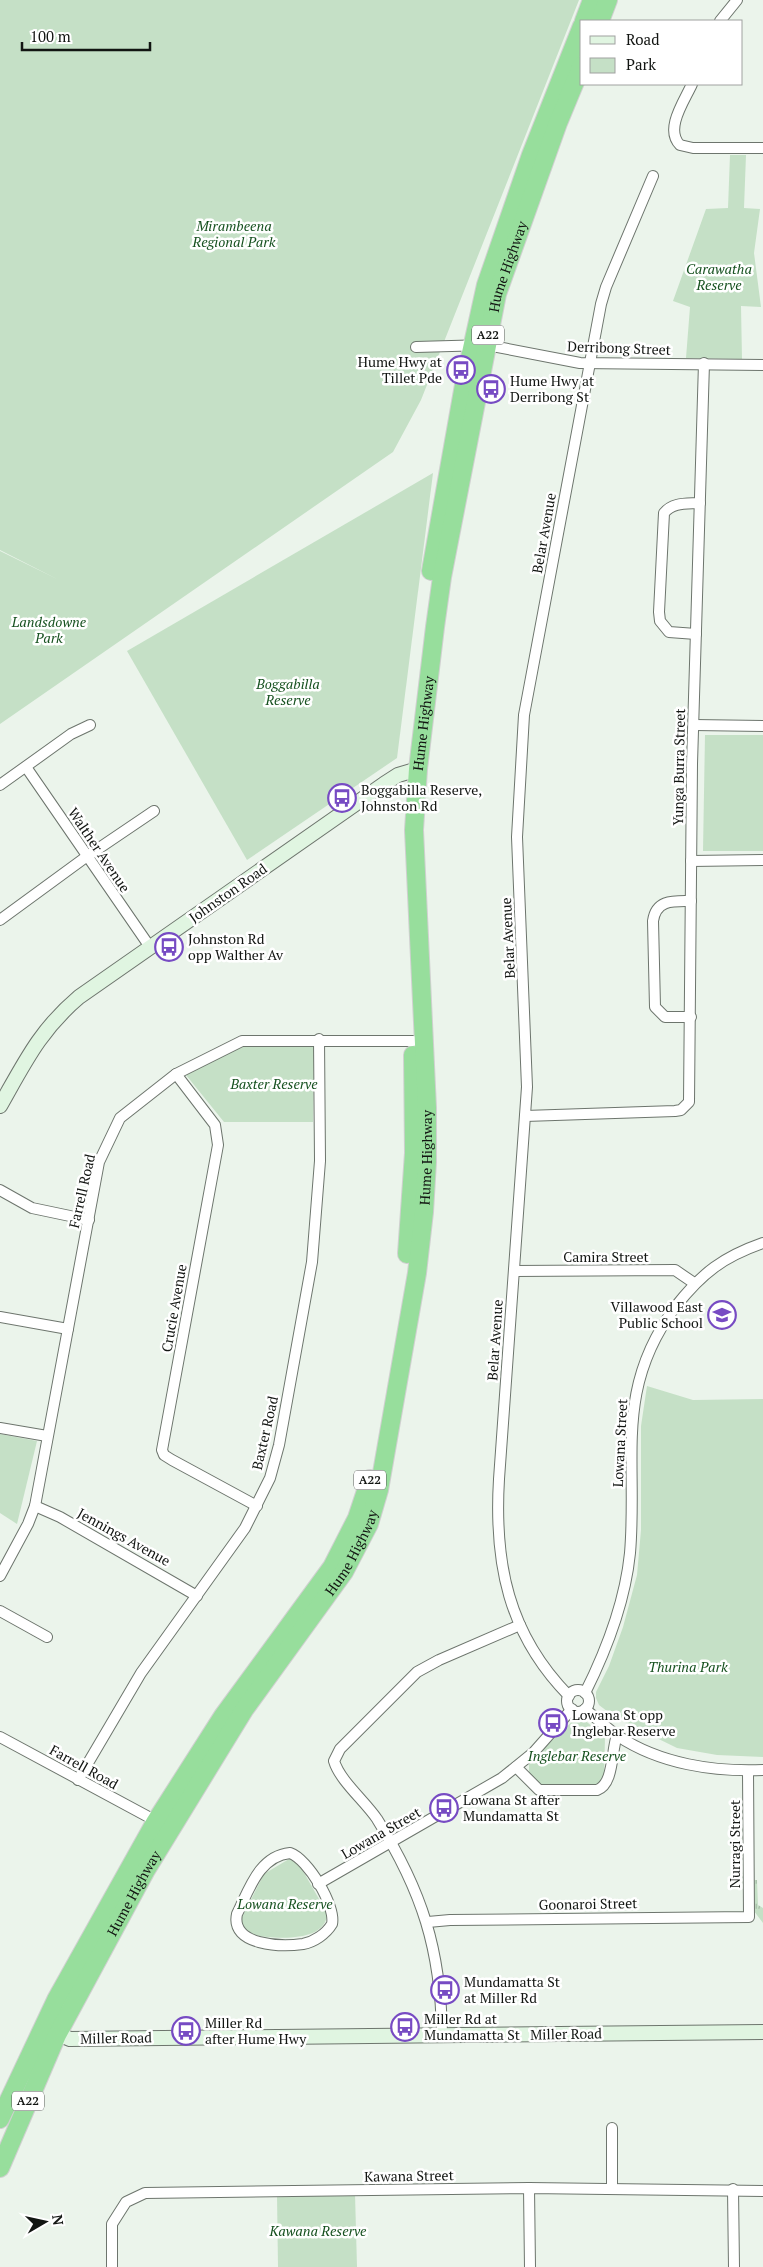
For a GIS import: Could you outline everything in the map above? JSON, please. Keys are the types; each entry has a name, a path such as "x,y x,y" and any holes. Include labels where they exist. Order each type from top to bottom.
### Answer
{"highway":[{"path":"584,20 592,0"},
{"path":"600,20 608,0"},
{"name":"Hume Highway","path":"0,2168 49,2031 156,1821 223,1716 332,1567 350,1533 368,1486 386,1398 407,1258 414,1154 413,1041 403,843 412,771 480,345 486,285 509,216 580,31"},
{"name":"Hume Highway","path":"480,345 558,123 580,70"},
{"name":"Hume Highway","path":"0,2119 49,2031 244,1710 332,1590 356,1552 369,1524 379,1490 417,1273 427,1162 424,1039 412,771"}],"main road":[{"name":"Johnston Road","path":"0,1106 35,1044 58,1015 79,997 384,784 412,771"},
{"name":"Miller Road","path":"49,2031 70,2039 763,2032"}],"street":[{"path":"721,20 737,0"},
{"path":"692,85 675,123 676,141 686,148 763,148"},
{"name":"Belar Avenue","path":"569,1696 539,1661 520,1625 505,1581 497,1534 499,1478 528,1063 517,837 524,715 590,363 606,286 653,176"},
{"name":"Derribong Street","path":"416,347 480,345 590,363 763,365"},
{"name":"Yunga Burra Street","path":"525,1116 681,1110 689,1102 691,861 704,364"},
{"path":"696,634 669,632 660,621 659,612 664,514 676,504 700,503"},
{"path":"0,785 71,734 90,724"},
{"path":"694,725 763,726"},
{"name":"Walther Avenue","path":"26,767 150,948"},
{"path":"0,920 86,857 154,811"},
{"path":"691,861 763,860"},
{"path":"691,901 668,901 659,906 654,915 653,930 655,1007 665,1017 691,1017"},
{"name":"Baxter Road","path":"78,1780 141,1673 233,1547 257,1506 270,1478 279,1445 312,1262 320,1161 319,1040"},
{"name":"Farrell Road","path":"0,1576 28,1524 35,1506 99,1162 120,1118 176,1074 242,1041 413,1041"},
{"name":"Crucie Avenue","path":"176,1074 216,1126 218,1144 162,1450 164,1455 172,1460 257,1506"},
{"path":"0,1190 32,1208 89,1220"},
{"name":"Lowana Street","path":"584,1693 613,1631 626,1579 631,1529 632,1417 639,1379 653,1342 694,1283 715,1266 763,1243"},
{"name":"Camira Street","path":"514,1271 675,1270 694,1283"},
{"path":"0,1317 68,1329"},
{"path":"0,1428 47,1436"},
{"name":"Jennings Avenue","path":"35,1506 60,1517 197,1596"},
{"path":"0,1611 48,1637"},
{"path":"442,2035 439,1984 428,1922 408,1874 376,1818 336,1768 334,1761 336,1754 405,1682 417,1672 447,1656 520,1625"},
{"path":"577,1691 584,1693 589,1700 585,1709 578,1712 572,1710 568,1704 569,1696 577,1691"},
{"path":"585,1709 617,1735 640,1747 682,1762 712,1769 763,1770"},
{"name":"Lowana Street","path":"318,1884 391,1844 485,1788 516,1767 572,1710"},
{"path":"516,1767 540,1790 597,1790 602,1788 608,1780 617,1735"},
{"name":"Farrell Road","path":"0,1736 156,1821"},
{"name":"Nurragi Street","path":"748,1771 749,1917"},
{"path":"285,1854 297,1855 318,1884 333,1914 332,1924 324,1934 303,1944 264,1943 247,1939 237,1930 236,1914 258,1872 268,1862 285,1854"},
{"name":"Goonaroi Street","path":"428,1922 450,1920 749,1917"},
{"path":"612,2128 612,2189"},
{"path":"529,2188 530,2267"},
{"name":"Kawana Street","path":"112,2267 112,2224 126,2202 145,2193 529,2188 733,2189 763,2191"},
{"path":"733,2189 734,2267"}],"green space":[{"name":"Mirambeena Regional Park","path":"0,0 579,0 421,400 393,452 0,724 0,551 57,579 0,550"},
{"name":"Carawatha Reserve","path":"730,155 746,155 744,208 760,209 754,253 761,307 741,306 742,359 686,358 690,307 673,301 706,209 728,208"},
{"name":"Boggabilla Reserve","path":"433,473 397,758 247,860 127,651"},
{"path":"705,735 763,735 763,851 703,851"},
{"name":"Baxter Reserve","path":"314,1044 313,1122 224,1122 186,1075 232,1051 248,1045"},
{"name":"Thurina Park","path":"647,1386 693,1400 763,1399 763,1757 717,1755 677,1748 616,1718 599,1705 596,1698 596,1692 609,1666 623,1627 637,1575 641,1530 641,1426"},
{"path":"0,1434 37,1441 17,1524 0,1513"},
{"name":"Inglebar Reserve","path":"576,1718 582,1718 605,1737 604,1778 594,1786 540,1785 529,1775 529,1762"},
{"name":"Lowana Reserve","path":"289,1859 299,1864 327,1913 325,1923 318,1930 308,1935 296,1937 283,1938 250,1934 242,1927 242,1917 264,1874"},
{"path":"754,1880 757,1880 758,1905 763,1908 763,1923 754,1911"},
{"name":"Kawana Reserve","path":"355,2194 357,2267 278,2267 277,2195"}],"place":[{"name":"Hume Hwy at Tillet Pde","path":"461,370"},
{"name":"Hume Hwy at Derribong St","path":"491,389"},
{"name":"Boggabilla Reserve, Johnston Rd","path":"342,798"},
{"name":"Johnston Rd opp Walther Av","path":"169,947"},
{"name":"Villawood East Public School","path":"722,1315"},
{"name":"Lowana St opp Inglebar Reserve","path":"553,1723"},
{"name":"Lowana St after Mundamatta St","path":"444,1808"},
{"name":"Mundamatta St at Miller Rd","path":"445,1990"},
{"name":"Miller Rd at Mundamatta St","path":"405,2027"},
{"name":"Miller Rd after Hume Hwy","path":"186,2031"}],"park label":[{"name":"Landsdowne Park","path":"49,630"}]}
